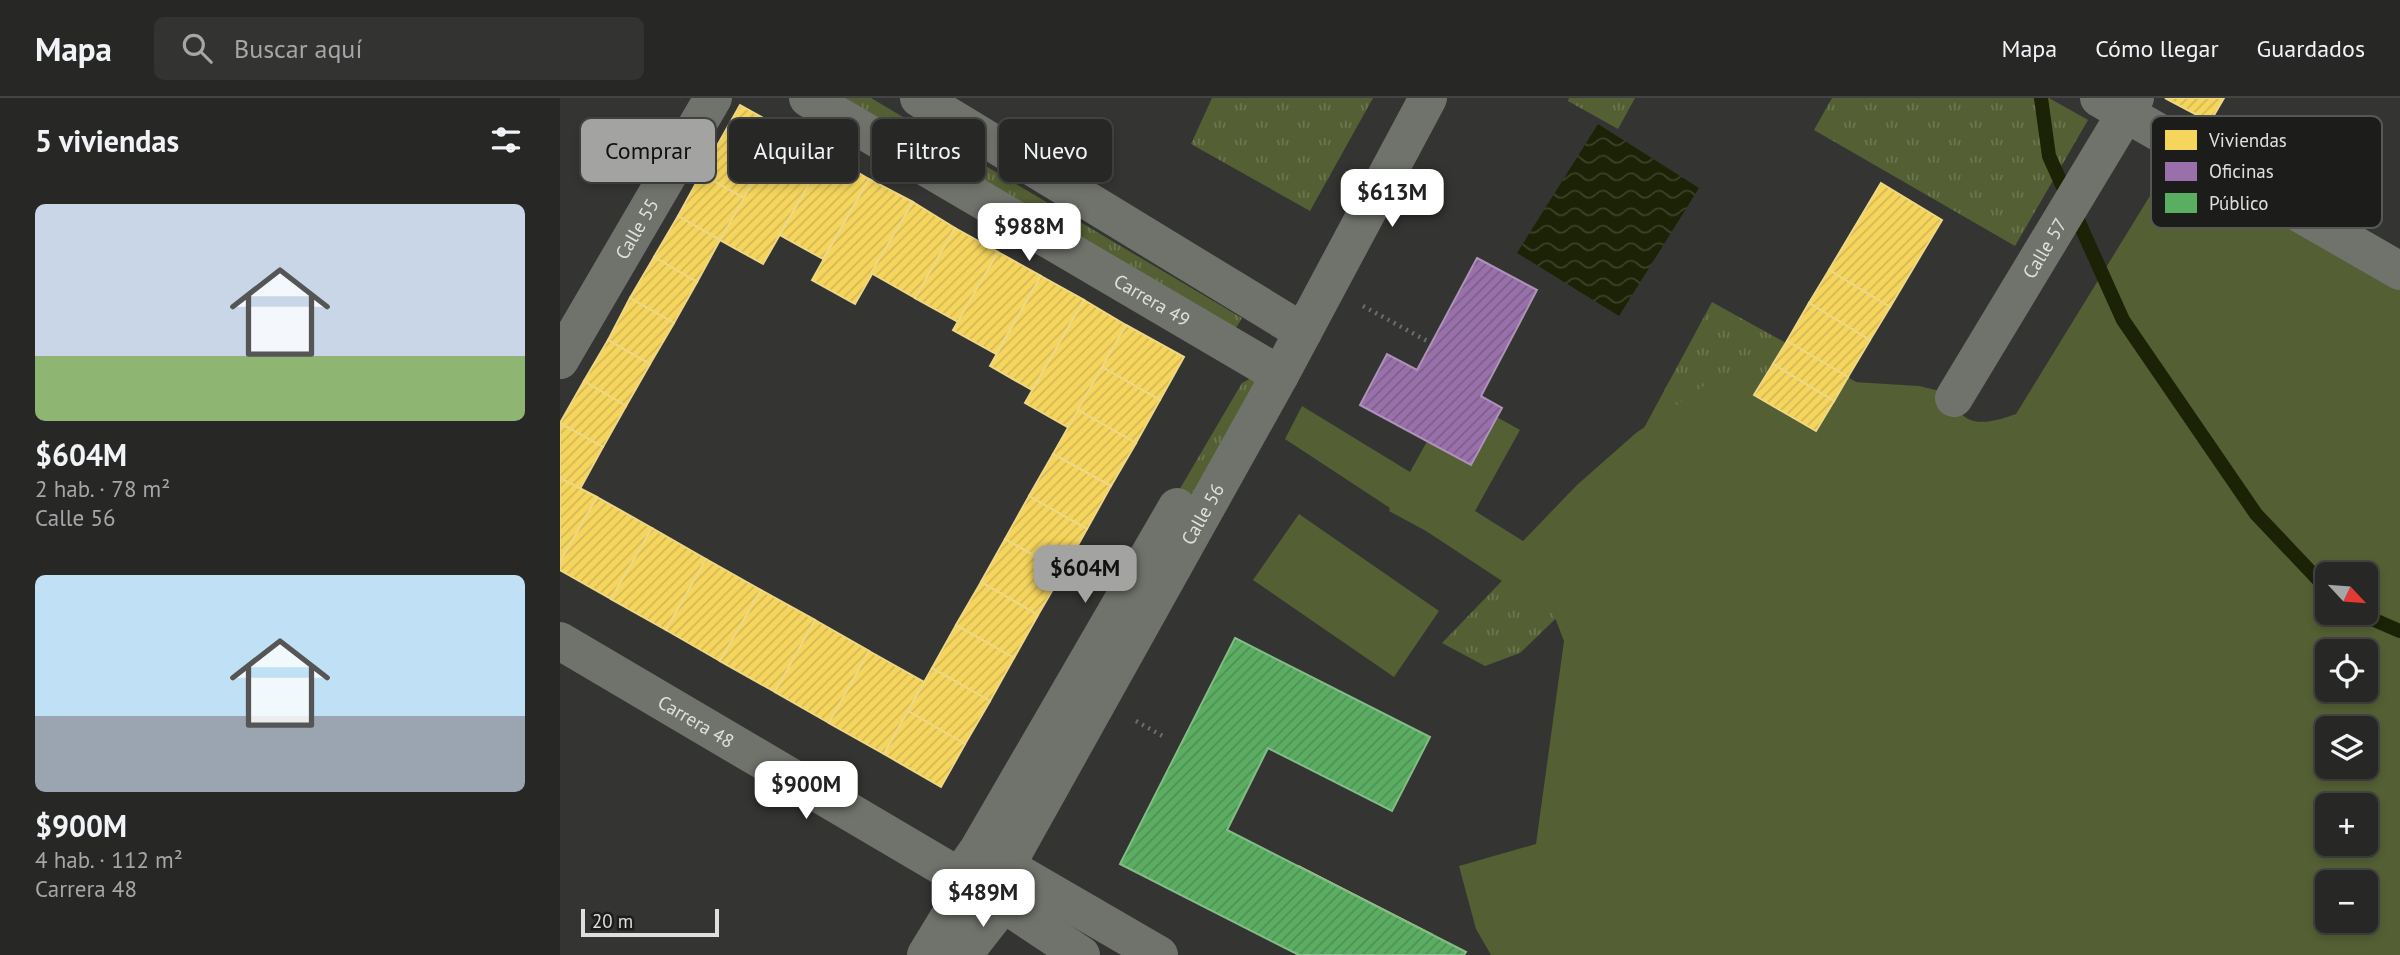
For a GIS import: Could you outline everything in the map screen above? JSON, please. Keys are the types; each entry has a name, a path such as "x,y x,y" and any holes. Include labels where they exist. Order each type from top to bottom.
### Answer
{"street":[{"name":"Calle 55","path":"560,360 713,98"},
{"name":"Carrera 49","path":"808,98 1270,369"},
{"path":"919,98 1292,327"},
{"name":"Calle 56","path":"926,955 987,888 1292,327 1428,98"},
{"path":"2120,103 2151,122"},
{"name":"Calle 57","path":"1954,398 2120,103"},
{"path":"2328,228 2400,271"},
{"name":"Carrera 48","path":"560,641 987,888 1081,955"},
{"path":"963,955 987,888"},
{"path":"987,888 996,955"},
{"name":"Carrera 48","path":"987,888 1159,955"}],"path":[{"path":"1363,306 1427,341"},
{"path":"1127,715 1166,738"}],"green space":[{"path":"823,98 871,98 906,119 872,119 872,127"},
{"path":"1212,98 1373,98 1310,211 1191,144"},
{"path":"1569,98 1635,98 1618,129 1568,101"},
{"path":"1832,98 2049,98 2088,120 2015,246 1814,130"},
{"path":"985,166 999,174 999,182 1013,182 1242,318 1230,338 965,182 985,182"},
{"path":"2151,194 2151,228 2296,228 2400,285 2400,955 1491,955 1476,929 1459,866 1536,844 1564,641 1554,615 1426,531 1389,511 1390,508 1285,439 1302,406 1410,472 1454,393 1520,430 1475,511 1523,541 1577,485 1636,433 1711,381 1788,378 1919,386 1952,394 1958,410 1964,416 1970,420 1986,422 2016,414"},
{"path":"1712,302 1876,393 1575,600 1520,653 1485,666 1442,643 1637,441"},
{"path":"1255,376 1258,394 1029,746 1242,383"},
{"path":"1299,514 1439,611 1394,677 1253,580"}],"water":[{"path":"1598,124 1699,188 1619,316 1517,253"}],"building: Viviendas":[{"path":"2165,98 2224,98 2214,116 2199,116"},
{"path":"740,105 765,119 732,119"},
{"path":"729,124 729,182 753,182 744,198 715,182 715,149"},
{"path":"858,173 869,179 823,259 780,235 810,182 858,182"},
{"path":"869,179 913,202 855,304 812,280"},
{"path":"697,182 715,182 744,198 720,240 678,216"},
{"path":"753,182 810,182 763,264 720,240"},
{"path":"1881,183 1942,220 1890,307 1829,270"},
{"path":"913,202 955,228 915,298 871,273"},
{"path":"678,216 720,240 697,282 654,257"},
{"path":"955,228 998,252 958,322 915,298"},
{"path":"998,252 1041,276 996,354 953,330"},
{"path":"654,257 697,282 674,323 630,298"},
{"path":"1829,270 1890,307 1870,340 1809,303"},
{"path":"1041,276 1084,300 1032,390 990,366"},
{"path":"630,298 674,323 650,364 608,340"},
{"path":"1084,300 1126,325 1069,428 1025,403"},
{"path":"1809,303 1870,340 1848,377 1787,341"},
{"path":"1126,325 1184,357 1160,400 1102,367"},
{"path":"608,340 650,364 626,406 584,381"},
{"path":"1787,341 1848,377 1834,401 1773,364"},
{"path":"1773,364 1834,401 1816,431 1754,395"},
{"path":"1102,367 1160,400 1136,443 1078,410"},
{"path":"584,381 626,406 603,447 560,423"},
{"path":"1078,410 1136,443 1111,486 1053,454"},
{"path":"560,423 603,447 580,489 560,478"},
{"path":"1053,454 1111,486 1087,529 1029,496"},
{"path":"560,478 597,497 560,562"},
{"path":"1029,496 1087,529 1063,572 1005,539"},
{"path":"597,497 652,528 611,599 560,570 560,562"},
{"path":"652,528 706,559 666,630 611,599"},
{"path":"1005,539 1063,572 1038,615 981,582"},
{"path":"706,559 761,590 720,661 666,630"},
{"path":"981,582 1038,615 1014,658 956,625"},
{"path":"761,590 815,620 775,692 720,661"},
{"path":"815,620 869,651 829,723 775,692"},
{"path":"956,625 1014,658 990,701 932,668"},
{"path":"869,651 924,682 884,754 829,723"},
{"path":"932,668 990,701 965,744 908,711"},
{"path":"908,711 965,744 941,787 884,754"},
{"path":"1298,866 1431,934 1396,955 1305,955 1304,951 1203,897"}],"building: Oficinas":[{"path":"1477,258 1537,290 1481,396 1502,408 1471,465 1360,405 1387,354 1417,370"}],"building: Público":[{"path":"1235,638 1430,737 1392,811 1268,748 1227,830 1466,952 1464,955 1299,955 1120,864"}],"waterway":[{"path":"2041,98 2049,156 2123,320 2256,514 2315,576"},
{"path":"2378,622 2400,631"}]}
